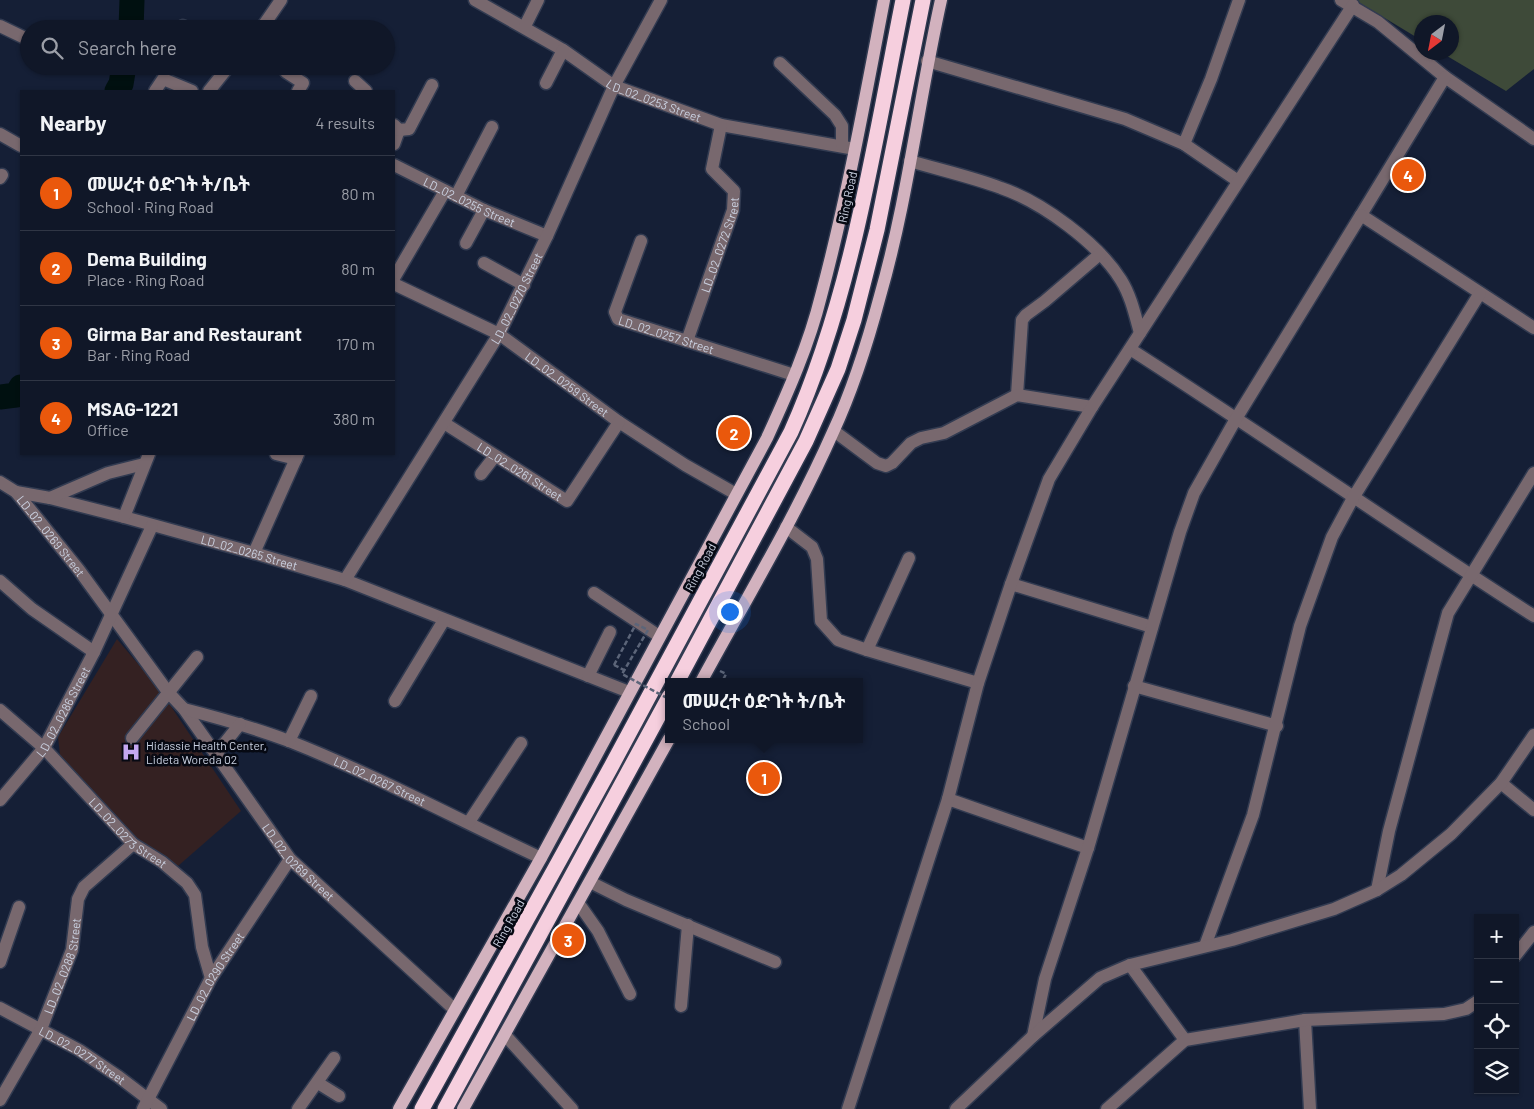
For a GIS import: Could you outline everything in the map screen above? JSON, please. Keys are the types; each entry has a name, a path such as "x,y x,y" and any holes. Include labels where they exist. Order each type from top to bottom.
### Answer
{"highway":[{"name":"Ring Road","path":"422,1109 611,767 791,432 825,347 850,253 903,0"},
{"path":"679,678 806,441 838,369 854,320 877,230 923,0"},
{"path":"445,1109 665,705"}],"main road":[{"path":"399,1109 454,1009 542,858 659,636 767,438 794,375 821,298 855,149 884,0"},
{"path":"703,678 786,527 834,431 880,296 910,161 927,62 941,0"},
{"path":"463,1109 579,904 667,743"}],"street":[{"path":"267,20 281,0"},
{"name":"LD_02_0253 Street","path":"475,0 525,26 564,50 614,86 721,125 842,145 855,149"},
{"path":"525,26 538,0"},
{"name":"LD_02_0270 Street","path":"344,580 500,334 547,236 614,86 661,0"},
{"path":"1184,144 1211,80 1239,0"},
{"path":"848,1109 948,799 978,683 1010,584 1049,478 1092,407 1238,181 1347,3 1378,22 1445,77 1534,139"},
{"path":"0,26 20,36"},
{"path":"546,83 564,50"},
{"path":"927,62 1124,119 1184,144 1238,181"},
{"path":"780,63 835,115 842,126 842,145"},
{"path":"216,89 224,75"},
{"path":"291,75 303,83 299,90"},
{"path":"1033,1036 1038,1004 1045,980 1088,848 1134,686 1194,493 1237,417 1445,77"},
{"path":"156,90 163,79 190,90"},
{"path":"355,81 365,90"},
{"path":"396,127 409,129 432,85"},
{"name":"LD_02_0272 Street","path":"687,341 734,210 734,190 712,169 721,125"},
{"path":"395,286 492,127"},
{"path":"0,134 20,145"},
{"path":"910,161 1002,188 1029,200 1065,224 1100,254 1120,279 1127,290 1140,333"},
{"name":"LD_02_0255 Street","path":"395,165 484,210 547,236"},
{"path":"466,243 484,210"},
{"path":"1361,215 1534,328"},
{"name":"LD_02_0257 Street","path":"641,241 615,312 616,316 626,324 794,375"},
{"path":"1017,395 1022,320 1100,254"},
{"path":"484,263 524,285"},
{"name":"LD_02_0259 Street","path":"395,286 500,334 620,422 685,465 736,494"},
{"path":"1205,946 1253,815 1277,726 1300,626 1315,580 1332,538 1353,498 1480,293"},
{"path":"1130,349 1237,417 1353,498 1534,616"},
{"path":"834,431 877,463 886,466 892,463 911,443 920,438 944,433 1017,395 1092,407"},
{"name":"LD_02_0261 Street","path":"444,423 567,501 620,422"},
{"path":"254,553 297,457 283,455"},
{"path":"481,474 495,456"},
{"path":"50,498 108,473 147,459"},
{"path":"124,518 147,459"},
{"path":"1377,890 1389,831 1448,612 1534,474"},
{"name":"LD_02_0269 Street","path":"0,482 16,492 79,570 168,692 184,708 290,859 454,1009"},
{"name":"LD_02_0265 Street","path":"16,492 50,498 254,553 344,580 629,692"},
{"name":"LD_02_0286 Street","path":"0,800 44,748 112,615 152,526"},
{"path":"786,527 812,547 816,559 821,621 838,640 978,683"},
{"path":"867,650 909,558"},
{"path":"0,581 32,609 94,652"},
{"path":"1010,584 1152,627"},
{"path":"594,593 659,636"},
{"path":"395,701 444,620"},
{"path":"588,676 610,632"},
{"path":"132,738 197,657"},
{"path":"1134,686 1277,726"},
{"path":"289,741 311,696"},
{"name":"LD_02_0267 Street","path":"184,708 240,724 289,741 469,822 542,858"},
{"name":"LD_02_0273 Street","path":"0,710 44,748 134,844 162,862 187,884 195,895 202,947 211,978"},
{"path":"216,754 240,724"},
{"path":"956,1109 1033,1036 1100,978 1130,965 1205,946 1334,909 1377,890 1422,859 1501,784 1534,736"},
{"path":"469,822 521,743"},
{"path":"1501,784 1534,810"},
{"path":"948,799 1088,848"},
{"name":"LD_02_0288 Street","path":"0,1100 41,1029 72,950 78,899 84,886 134,844"},
{"name":"LD_02_0290 Street","path":"146,1104 211,978 290,859"},
{"path":"590,882 626,900 775,962"},
{"path":"579,904 598,932 630,994"},
{"path":"0,962 19,907"},
{"path":"681,1006 688,925"},
{"path":"1519,951 1534,932"},
{"path":"1130,965 1185,1040"},
{"path":"1107,1109 1185,1040 1305,1020 1444,1014 1466,1009 1474,1004"},
{"name":"LD_02_0277 Street","path":"0,1008 78,1050 146,1104 161,1109"},
{"path":"1305,1020 1310,1109"},
{"path":"505,1035 572,1109"},
{"path":"298,1109 334,1058"},
{"path":"318,1083 339,1096"}],"path":[{"path":"614,665 636,624 648,630 622,674 665,696"}],"shaded area":[{"name":"Hidassie Health Center, Lideta Woreda 02","path":"117,639 160,690 241,811 178,866 162,862 141,849 60,755 58,737"}],"green space":[{"path":"1355,0 1534,0 1534,69 1506,91 1454,60 1459,60 1459,15 1414,15 1414,36"}],"waterway":[{"path":"131,20 132,0"},
{"path":"118,90 122,75"},
{"path":"0,397 16,395 20,389"}],"place":[{"name":"MSAG-1221","path":"1408,175"},
{"name":"Dema Building","path":"734,433"},
{"name":"Hidassie Health Center, Lideta Woreda 02","path":"131,752"},
{"name":"መሠረተ ዕድገት ት/ቤት","path":"764,778"},
{"name":"Girma Bar and Restaurant","path":"568,940"}]}
